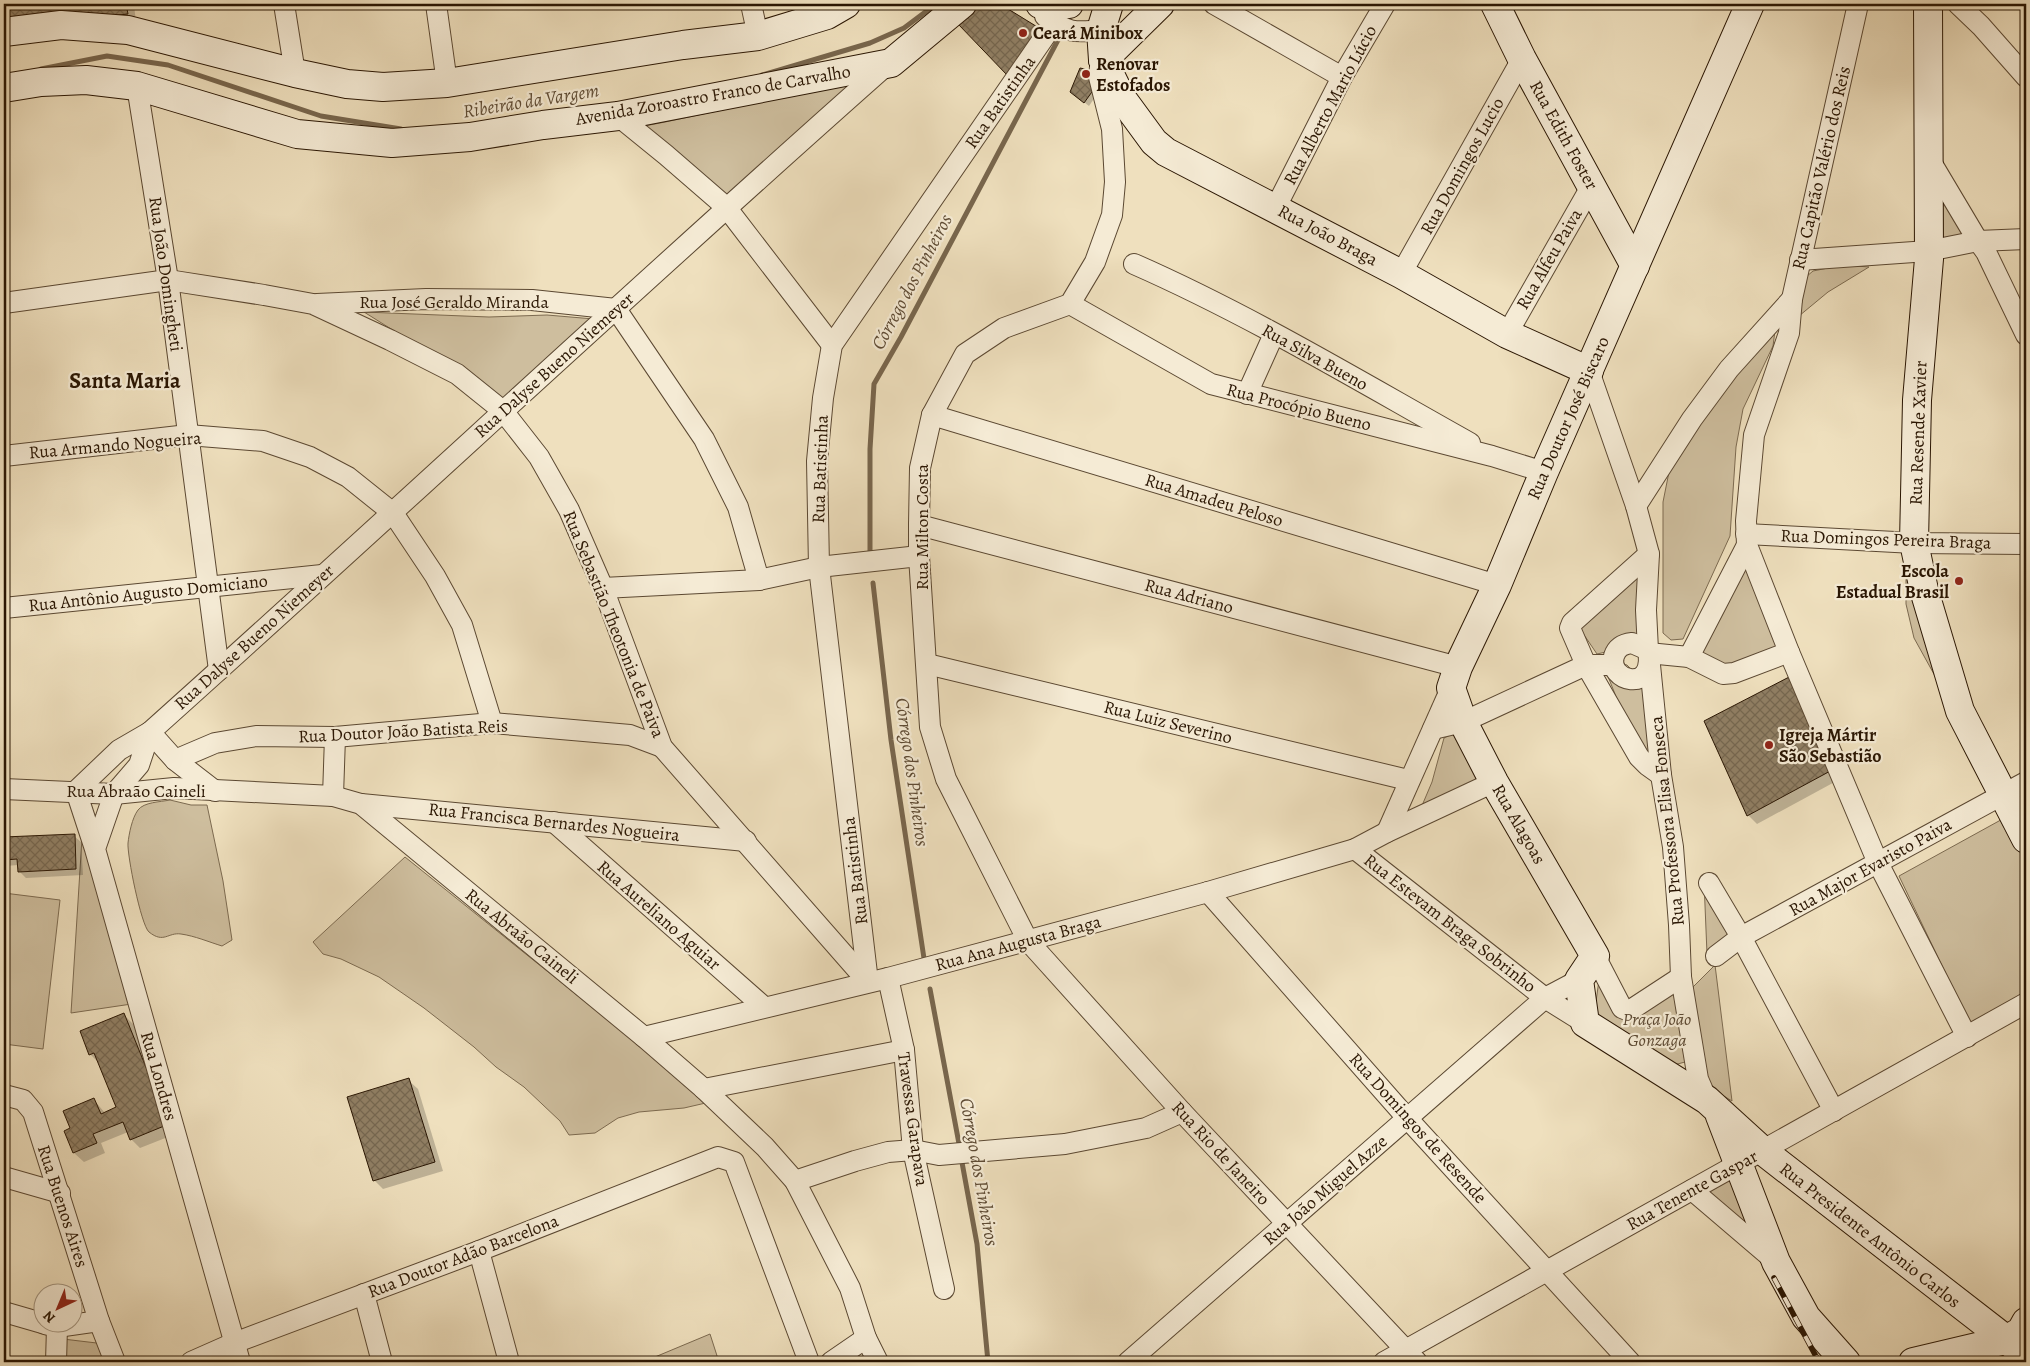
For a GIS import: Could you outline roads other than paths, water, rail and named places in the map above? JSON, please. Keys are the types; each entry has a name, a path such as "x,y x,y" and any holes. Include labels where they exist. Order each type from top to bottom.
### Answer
{"main road":[{"path":"4,32 61,25 128,30 295,73 346,84 383,87 447,83 682,45 758,36 827,15 846,4"},
{"name":"Rua Dalyse Bueno Niemeyer","path":"890,62 962,4"},
{"path":"1103,60 1112,36 1109,4"},
{"path":"1112,36 1160,4"},
{"name":"Rua Edith Foster","path":"1495,4 1522,59 1635,266"},
{"name":"Rua Doutor José Biscaro","path":"1455,678 1750,4"},
{"name":"Rua Resende Xavier","path":"1928,4 1928,250 1917,400 1914,543 1926,599 1960,711 2026,839"},
{"name":"Rua João Braga","path":"1103,60 1121,97 1154,142 1166,152 1276,207 1402,274 1507,334 1589,371"},
{"name":"Avenida Zoroastro Franco de Carvalho","path":"4,88 42,82 86,80 137,86 297,134 392,143 470,136 618,116 890,62"},
{"name":"Rua Alagoas","path":"1455,678 1463,722 1494,782 1595,956"},
{"path":"1595,956 1579,980 1585,1023 1712,1105 1739,1164 1776,1262 1806,1317 1846,1362"},
{"name":"Rua Presidente Antônio Carlos","path":"1712,1105 1762,1151 2016,1348"},
{"path":"1913,1362 2016,1348 2026,1322"}],"street":[{"path":"284,4 295,73"},
{"path":"436,4 447,83"},
{"path":"751,4 758,36"},
{"path":"1030,4 1054,10 1076,32 1112,36"},
{"path":"1214,4 1342,77"},
{"name":"Rua Alberto Mario Lúcio","path":"1276,207 1342,77 1385,4"},
{"name":"Rua Capitão Valério dos Reis","path":"1747,539 1754,435 1789,333 1792,299 1800,260 1858,4"},
{"path":"1958,4 1981,26 2026,77"},
{"name":"Rua Batistinha","path":"878,980 820,567 817,461 823,398 832,345 1054,10"},
{"name":"Rua Domingos Lucio","path":"1402,274 1522,59"},
{"path":"1070,304 1095,262 1112,215 1115,182 1112,130 1099,77 1103,60"},
{"name":"Rua Dalyse Bueno Niemeyer","path":"76,791 119,750 150,732 393,513 726,207 890,62"},
{"name":"Rua João Domingheti","path":"137,86 168,280 219,670"},
{"path":"618,116 726,207 832,345"},
{"path":"1928,156 1986,252 2026,335"},
{"name":"Rua Alfeu Paiva","path":"1507,334 1592,185"},
{"path":"1800,260 1928,250 1978,241 2026,239"},
{"name":"Rua Silva Bueno","path":"1134,264 1170,280 1274,334 1492,456"},
{"name":"Rua Sebastião Theotonia de Paiva","path":"4,303 168,280 313,304 457,374 503,411 539,457 569,510 603,588 662,747 746,841 878,980"},
{"name":"Rua José Geraldo Miranda","path":"313,304 426,299 532,300 616,309"},
{"path":"1636,506 1692,419 1729,369 1792,299"},
{"name":"Rua Procópio Bueno","path":"1070,304 1212,384 1492,456 1544,472"},
{"name":"Rua Milton Costa","path":"1028,941 946,780 930,727 928,664 919,556 920,468 932,415 965,354 1004,328 1070,304"},
{"path":"616,309 704,439 738,507 759,580"},
{"path":"1247,394 1274,334"},
{"name":"Rua Professora Elisa Fonseca","path":"1589,371 1636,506 1648,554 1646,610 1649,656 1661,775 1673,847 1681,977"},
{"name":"Rua Amadeu Peloso","path":"932,415 1496,585"},
{"name":"Rua Armando Nogueira","path":"4,456 188,434 263,441 310,457 348,477 393,513 435,576 462,625 492,723"},
{"name":"Rua Adriano","path":"919,525 1455,678"},
{"path":"1747,539 1789,652 1878,863 1967,1037"},
{"path":"1689,657 1747,539"},
{"name":"Rua Domingos Pereira Braga","path":"1747,539 2026,544"},
{"path":"1648,554 1572,623 1570,628 1586,665 1639,757 1661,775"},
{"path":"603,588 759,580 820,567 919,556"},
{"name":"Rua Antônio Augusto Domiciano","path":"4,608 322,575"},
{"path":"1649,656 1646,673 1640,678 1624,678 1617,672 1614,665 1617,649 1624,644 1632,643 1649,656 1689,657 1723,674 1734,673 1789,652"},
{"name":"Rua Luiz Severino","path":"928,664 1408,780"},
{"path":"1432,729 1463,722 1586,665 1614,665"},
{"name":"Rua Doutor José Biscaro","path":"1387,832 1408,780 1455,678"},
{"name":"Rua Doutor João Batista Reis","path":"175,760 216,743 256,736 335,736 492,723 630,735 662,747"},
{"path":"150,732 175,760 215,791"},
{"name":"Rua Dalyse Bueno Niemeyer","path":"114,794 139,765 150,732"},
{"path":"333,796 335,736"},
{"name":"Rua Ana Augusta Braga","path":"644,1037 1028,941 1208,892 1355,849 1494,782"},
{"name":"Rua Major Evaristo Paiva","path":"1716,956 1741,937 2026,782"},
{"name":"Rua Abraão Caineli","path":"4,789 114,794 174,788 333,796 361,804 644,1037 704,1089 765,1146 795,1182 850,1288 866,1338 878,1362"},
{"name":"Rua Londres","path":"76,791 95,849 240,1362"},
{"path":"95,849 114,794"},
{"name":"Rua Francisca Bernardes Nogueira","path":"361,804 746,841"},
{"name":"Rua Aureliano Aguiar","path":"554,822 764,1007"},
{"name":"Rua Estevam Braga Sobrinho","path":"1355,849 1545,998"},
{"path":"1710,883 1834,1111"},
{"name":"Rua Domingos de Resende","path":"1208,892 1407,1118 1630,1362"},
{"name":"Rua Rio de Janeiro","path":"1028,941 1182,1112 1411,1356"},
{"name":"Rua Alagoas","path":"1595,956 1622,1008 1629,1011 1681,977"},
{"path":"1681,977 1698,1078 1712,1105"},
{"name":"Travessa Garapava","path":"878,980 904,1050 924,1152 944,1289"},
{"path":"1545,998 1579,980"},
{"path":"1545,998 1585,1023"},
{"name":"Rua João Miguel Azze","path":"1128,1362 1545,998"},
{"name":"Rua Tenente Gaspar","path":"1384,1362 1411,1356 1547,1271 2026,1003"},
{"path":"704,1089 904,1050"},
{"name":"Rua Buenos Aires","path":"4,1095 23,1100 31,1107 60,1193 99,1321 115,1362"},
{"path":"795,1182 855,1161 888,1152 924,1152 1065,1144 1146,1128 1182,1112"},
{"name":"Rua Doutor Adão Barcelona","path":"191,1362 234,1343 479,1251 718,1157 734,1162 809,1362"},
{"path":"4,1177 60,1193"},
{"path":"1692,1190 1776,1262"},
{"path":"479,1251 509,1362"},
{"path":"364,1294 382,1362"},
{"path":"4,1312 32,1320"},
{"path":"82,1322 99,1321"},
{"path":"50,1334 56,1362"},
{"path":"830,1362 866,1338"}],"waterway":[{"name":"Ribeirão da Vargem","path":"762,75 870,43 904,28 936,4"},
{"name":"Córrego dos Pinheiros","path":"870,558 870,449 874,384 901,337 1058,40"},
{"name":"Ribeirão da Vargem","path":"41,69 107,56 168,65 321,116 401,129"},
{"name":"Córrego dos Pinheiros","path":"873,583 891,740 925,965"},
{"name":"Córrego dos Pinheiros","path":"930,989 960,1149"},
{"name":"Córrego dos Pinheiros","path":"961,1157 977,1244 988,1362"}],"railway":[{"path":"1774,1278 1819,1362"}],"place":[{"name":"Ceará Minibox","path":"1023,33"},
{"name":"Renovar Estofados","path":"1086,74"},
{"name":"Escola Estadual Brasil","path":"1959,581"},
{"name":"Igreja Mártir São Sebastião","path":"1769,745"}],"district":[{"name":"Santa Maria","path":"125,381"}],"park label":[{"name":"Praça João Gonzaga","path":"1657,1029"}]}
